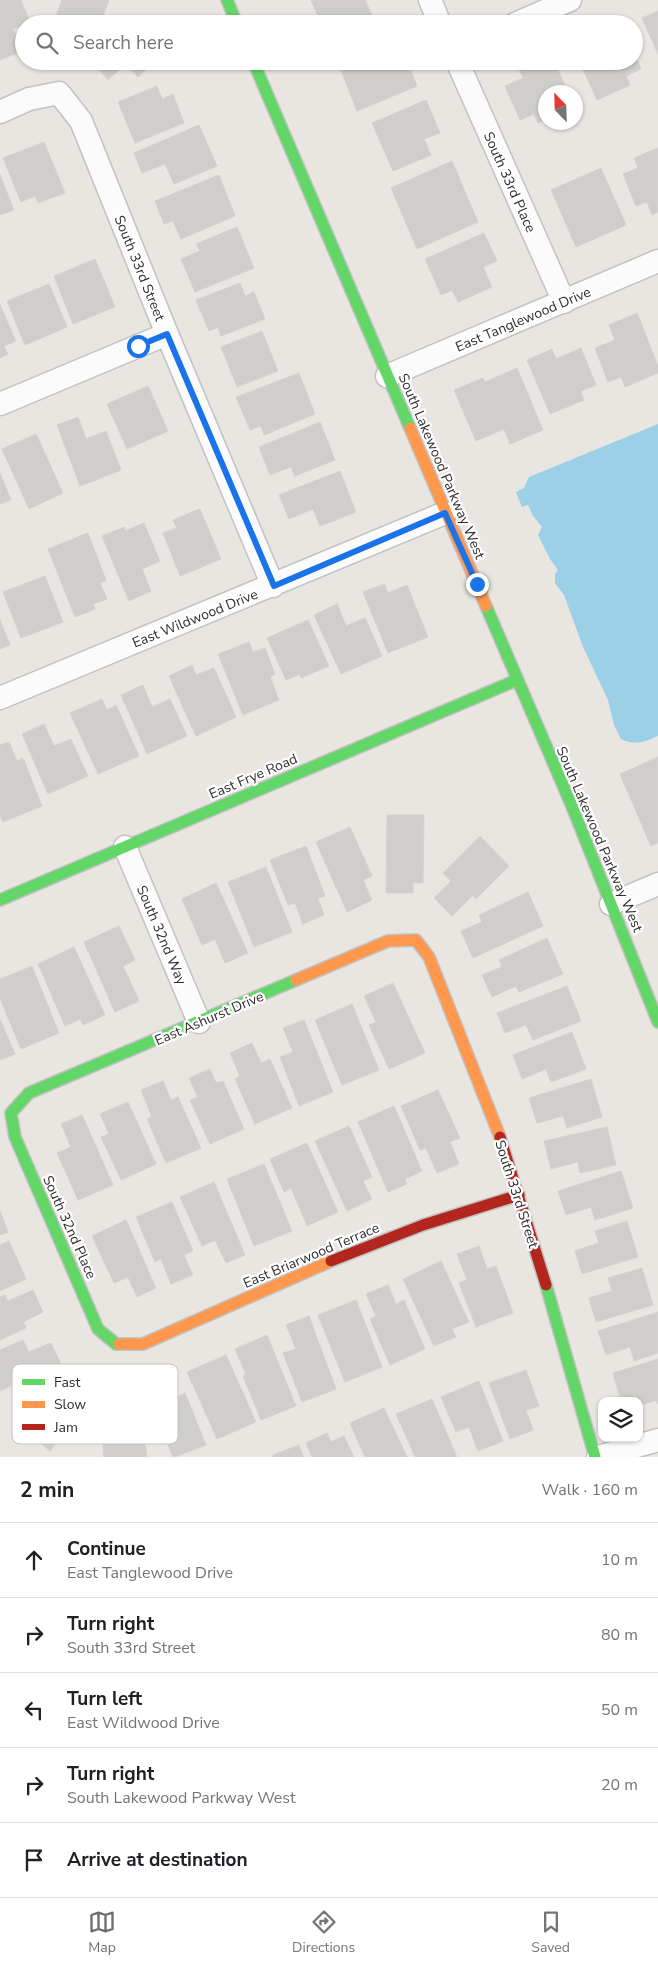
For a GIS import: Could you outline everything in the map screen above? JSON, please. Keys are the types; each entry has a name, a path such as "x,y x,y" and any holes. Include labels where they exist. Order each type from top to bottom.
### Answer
{"street":[{"path":"227,0 233,15"},
{"path":"430,0 436,15"},
{"path":"536,15 570,0"},
{"name":"South Lakewood Parkway West","path":"257,70 571,804 658,1022"},
{"name":"South 33rd Place","path":"461,70 564,302"},
{"name":"South 33rd Street","path":"0,112 29,99 60,93 81,121 167,334 274,586"},
{"name":"East Tanglewood Drive","path":"387,376 658,261"},
{"path":"0,404 167,334"},
{"name":"East Wildwood Drive","path":"0,698 274,586 445,513"},
{"name":"East Frye Road","path":"0,900 517,680"},
{"name":"South 32nd Way","path":"125,847 199,1022"},
{"path":"611,904 658,884"},
{"name":"South 33rd Street","path":"416,940 429,957 468,1052 519,1195 572,1386 596,1457"},
{"name":"East Ashurst Drive","path":"11,1114 29,1093 388,941 416,940"},
{"name":"South 32nd Place","path":"11,1114 15,1137 98,1329 116,1344"},
{"name":"East Briarwood Terrace","path":"116,1344 142,1344 387,1239 446,1216 519,1195"},
{"path":"596,1457 658,1440"}],"water":[{"path":"658,424 658,736 635,743 621,739 614,725 608,700 583,647 564,595 555,583 555,574 558,570 538,535 542,527 533,516 528,505 522,507 516,492 524,488 529,477"}],"building":[{"path":"0,0 21,0 27,15 15,15 15,28 13,29 15,34 15,54 0,60"},
{"path":"62,0 109,0 103,15 56,15"},
{"path":"311,0 365,0 372,15 317,15"},
{"path":"658,11 658,54 643,20 643,18"},
{"path":"100,70 119,70 108,80"},
{"path":"132,70 145,70 138,77"},
{"path":"341,70 411,70 417,86 357,111"},
{"path":"519,70 558,70 565,85 538,85 538,123 534,114 520,120 505,86 523,78"},
{"path":"583,70 639,70 626,76 630,85 597,100"},
{"path":"157,86 162,99 173,94 184,123 135,143 118,102"},
{"path":"426,100 440,133 424,139 431,155 393,171 372,123"},
{"path":"199,125 217,166 174,184 165,164 142,173 134,153"},
{"path":"44,142 65,193 38,203 35,196 21,202 3,158"},
{"path":"658,148 658,212 652,215 647,202 636,206 623,174 638,168 634,158"},
{"path":"452,161 478,222 417,249 391,188"},
{"path":"601,168 626,225 576,247 551,190"},
{"path":"0,175 14,210 0,215"},
{"path":"219,175 235,216 181,239 173,221 164,224 155,201"},
{"path":"237,227 254,268 195,292 181,259 200,251 196,244"},
{"path":"484,233 497,261 483,267 492,287 458,302 452,290 441,295 425,259"},
{"path":"95,259 115,307 73,324 54,276"},
{"path":"240,283 245,296 254,292 265,319 221,336 218,327 209,331 196,300"},
{"path":"49,284 67,327 25,345 7,301"},
{"path":"0,305 16,341 4,346 8,354 0,358"},
{"path":"637,313 658,366 658,373 625,387 621,377 608,382 595,348 615,340 609,325"},
{"path":"262,331 278,371 237,387 221,347"},
{"path":"581,348 596,385 581,391 584,400 550,414 527,360 552,349 556,359"},
{"path":"517,368 543,430 510,444 504,429 476,441 454,390 483,378 485,382"},
{"path":"299,373 315,414 264,435 261,426 250,430 236,397"},
{"path":"148,386 168,431 127,449 107,404"},
{"path":"78,417 86,439 106,431 121,470 80,486 57,425"},
{"path":"320,422 335,460 295,476 291,467 270,475 259,447"},
{"path":"36,434 63,493 29,509 2,449"},
{"path":"340,471 356,512 320,526 313,509 289,519 279,495"},
{"path":"0,473 11,500 0,504"},
{"path":"200,509 221,559 180,576 163,533 177,528 173,520"},
{"path":"144,523 160,561 142,569 151,591 129,601 102,536 124,527 125,531"},
{"path":"88,533 106,580 100,583 107,599 93,604 95,609 75,617 48,549"},
{"path":"45,576 63,622 21,638 3,592"},
{"path":"384,584 388,593 407,585 428,637 388,653 363,592"},
{"path":"337,604 346,626 365,618 382,656 341,674 314,615"},
{"path":"0,620 10,645 0,649"},
{"path":"308,620 329,666 301,678 300,674 286,680 267,638"},
{"path":"249,642 253,652 265,648 275,674 270,677 279,700 243,715 218,654"},
{"path":"192,665 196,675 214,668 236,717 196,736 169,676"},
{"path":"143,685 152,707 170,699 187,736 147,754 121,695"},
{"path":"102,699 107,710 116,705 139,756 98,774 70,713"},
{"path":"44,724 54,746 71,739 88,776 48,794 22,734"},
{"path":"9,742 17,761 23,758 42,806 3,822 0,815 0,745"},
{"path":"658,757 658,843 651,846 620,774"},
{"path":"387,815 424,815 423,883 413,883 413,893 386,893"},
{"path":"350,827 372,876 363,880 372,900 347,912 316,842"},
{"path":"480,836 509,866 476,899 473,895 452,916 434,898 451,881 443,873"},
{"path":"306,846 325,896 318,898 324,915 303,924 295,903 288,905 270,860"},
{"path":"266,867 292,932 254,947 228,882"},
{"path":"216,883 248,953 225,963 215,939 202,945 182,899"},
{"path":"528,892 543,926 473,958 461,931 482,922 479,915"},
{"path":"119,926 135,960 123,966 139,1001 115,1012 84,942"},
{"path":"547,938 563,974 519,992 516,986 492,997 482,975 502,967 499,960"},
{"path":"74,947 105,1015 83,1025 80,1019 65,1026 38,964"},
{"path":"32,966 59,1033 21,1049 0,999 0,979"},
{"path":"393,983 425,1053 389,1069 369,1025 376,1022 364,996"},
{"path":"567,986 581,1021 533,1040 526,1025 505,1033 497,1013"},
{"path":"352,1004 379,1070 342,1085 315,1020"},
{"path":"0,1019 15,1054 0,1060"},
{"path":"304,1020 333,1092 299,1106 280,1057 293,1052 283,1028"},
{"path":"572,1032 586,1069 551,1082 546,1069 522,1079 513,1055"},
{"path":"252,1043 261,1063 270,1059 292,1108 255,1124 235,1079 240,1076 230,1053"},
{"path":"210,1069 216,1083 223,1081 244,1129 210,1144 190,1100 198,1097 189,1078"},
{"path":"591,1079 602,1117 567,1128 563,1116 537,1123 529,1098"},
{"path":"163,1081 171,1100 178,1097 201,1148 166,1163 147,1119 152,1117 141,1090"},
{"path":"438,1090 460,1138 450,1142 459,1164 437,1173 426,1148 420,1150 401,1106"},
{"path":"128,1102 156,1164 121,1180 101,1137 109,1134 100,1114"},
{"path":"394,1106 422,1171 405,1179 407,1184 388,1192 358,1122"},
{"path":"82,1115 113,1185 78,1200 57,1153 71,1147 61,1124"},
{"path":"349,1126 372,1177 363,1181 372,1199 347,1211 315,1141"},
{"path":"607,1127 616,1165 580,1173 578,1162 551,1169 544,1141"},
{"path":"307,1143 338,1212 307,1226 291,1188 284,1192 270,1159"},
{"path":"264,1164 292,1231 254,1246 227,1179"},
{"path":"621,1171 633,1208 595,1220 591,1207 566,1215 558,1191"},
{"path":"214,1182 245,1255 226,1263 215,1240 202,1246 180,1197"},
{"path":"172,1202 193,1251 184,1255 193,1275 171,1284 161,1259 155,1262 136,1217"},
{"path":"0,1211 8,1232 0,1235"},
{"path":"126,1220 156,1288 137,1297 128,1277 114,1283 92,1236"},
{"path":"627,1221 638,1257 582,1274 575,1251 599,1243 595,1231"},
{"path":"9,1241 26,1279 0,1291 0,1245"},
{"path":"479,1246 487,1269 496,1266 513,1313 476,1327 459,1283 467,1280 457,1254"},
{"path":"441,1261 469,1322 452,1329 456,1337 434,1346 403,1279"},
{"path":"642,1268 653,1305 596,1322 589,1298 612,1291 608,1278"},
{"path":"388,1285 396,1304 404,1300 425,1349 390,1365 370,1319 376,1316 366,1294"},
{"path":"33,1290 43,1312 23,1322 26,1328 0,1340 0,1297 5,1295 8,1301"},
{"path":"356,1300 382,1367 345,1382 318,1315"},
{"path":"658,1312 658,1353 634,1361 630,1347 606,1355 598,1331"},
{"path":"309,1316 336,1389 302,1402 283,1353 296,1349 286,1325"},
{"path":"267,1335 296,1406 261,1420 243,1376 246,1375 235,1349"},
{"path":"23,1340 29,1352 51,1343 61,1364 12,1364 12,1386 0,1391 0,1350"},
{"path":"226,1355 256,1422 217,1439 187,1372"},
{"path":"658,1359 658,1404 656,1400 643,1405 643,1397 620,1397 613,1373"},
{"path":"526,1370 539,1406 526,1410 533,1430 510,1439 489,1383"},
{"path":"479,1381 503,1441 478,1451 469,1427 456,1432 441,1397"},
{"path":"185,1393 206,1445 173,1457 168,1444 178,1444 178,1396"},
{"path":"432,1399 457,1457 415,1457 396,1414"},
{"path":"384,1408 407,1457 365,1457 350,1423"},
{"path":"327,1433 331,1442 344,1436 354,1457 312,1457 306,1443"},
{"path":"41,1444 56,1444 50,1451"},
{"path":"103,1444 145,1444 147,1457 104,1457"},
{"path":"299,1445 304,1457 273,1457 273,1455"}],"traffic: fast":[{"path":"227,0 233,15"},
{"path":"257,70 410,428"},
{"path":"486,606 571,804 658,1022"},
{"path":"0,900 517,680"},
{"path":"119,1344 116,1344 98,1329 15,1137 11,1113 29,1093 296,980"},
{"path":"546,1285 595,1457"}],"traffic: slow":[{"path":"410,428 486,606"},
{"path":"296,980 388,941 416,940 429,957 500,1137"},
{"path":"119,1344 143,1344 331,1261"}],"traffic: jam":[{"path":"500,1137 546,1285"},
{"path":"331,1261 423,1225 519,1195"}],"route":[{"path":"138,346 167,334 274,586 445,513 477,584"}]}
